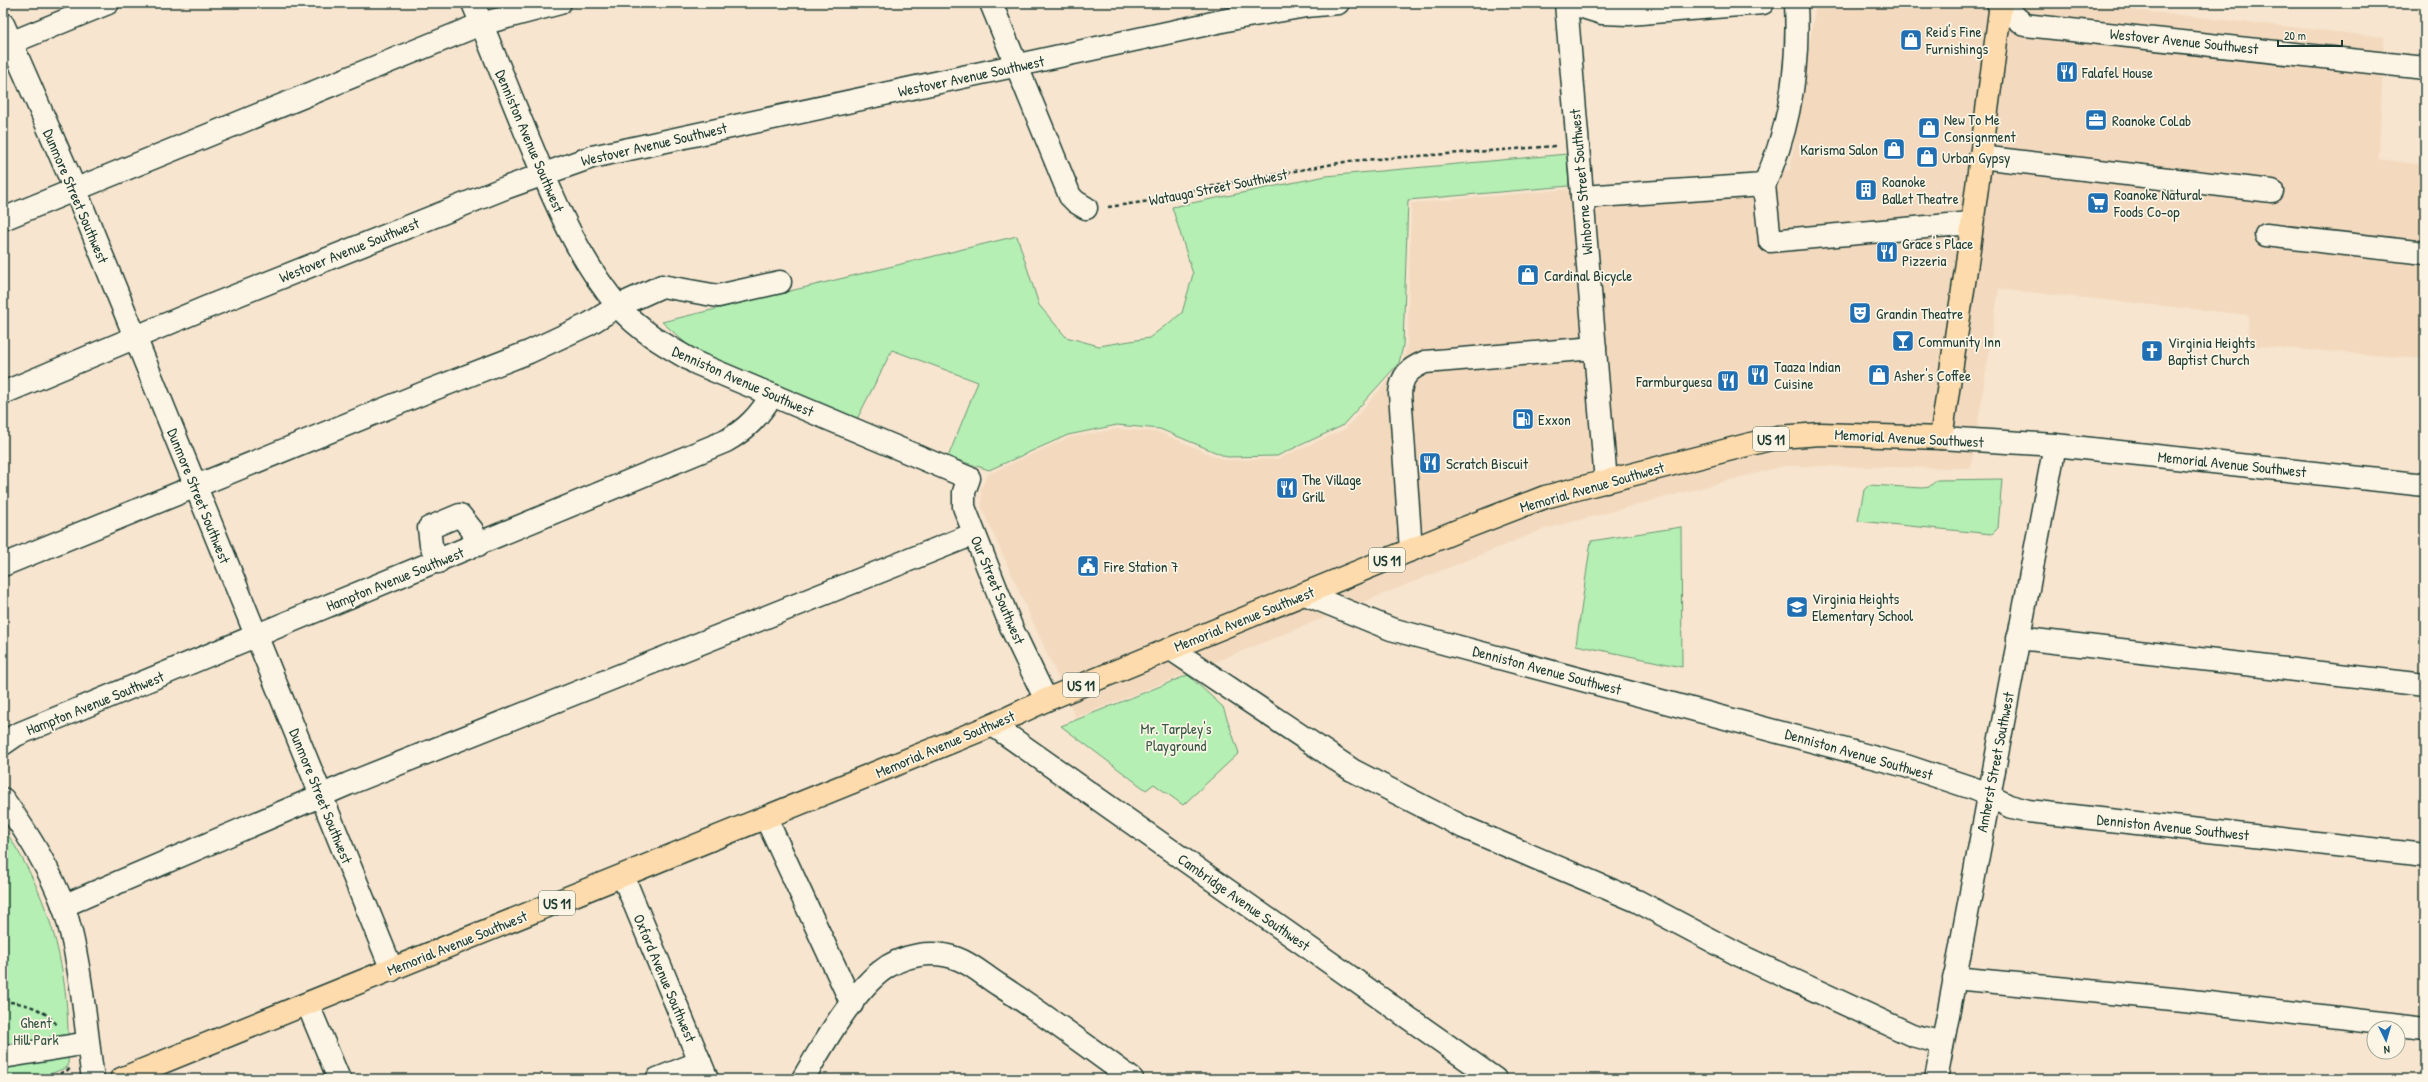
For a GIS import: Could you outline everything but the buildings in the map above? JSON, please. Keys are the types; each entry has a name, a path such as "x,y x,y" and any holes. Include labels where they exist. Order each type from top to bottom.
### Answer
{"main road":[{"path":"1941,438 2000,4"},
{"name":"Memorial Avenue Southwest","path":"121,1079 308,1005 993,725 1046,700 1411,550 1545,498 1778,437 1821,434 1941,438"}],"street":[{"path":"6,38 108,3"},
{"name":"Denniston Avenue Southwest","path":"473,3 567,229 589,267 618,306 632,321 662,344 696,363 968,478"},
{"path":"3,219 481,24 560,3"},
{"path":"991,3 1070,196 1086,208"},
{"name":"Westover Avenue Southwest","path":"3,393 205,308 543,174 592,157 756,120 1017,67 1236,18 1306,6 1338,3"},
{"name":"Winborne Street Southwest","path":"1566,3 1606,482"},
{"path":"1570,3 1602,13 1629,14 1763,3"},
{"path":"1796,3 1794,85 1778,157 1764,185 1770,241 1971,223"},
{"name":"Westover Avenue Southwest","path":"2000,4 2025,25 2425,68"},
{"name":"Dunmore Street Southwest","path":"6,38 75,189 134,338 392,970"},
{"path":"1980,157 2272,191"},
{"path":"1582,197 1764,185"},
{"path":"2266,235 2425,253"},
{"path":"3,565 431,390 529,352 588,324 618,306 662,286 718,296 780,282"},
{"path":"1411,550 1400,393 1401,381 1409,370 1425,362 1595,348"},
{"name":"Hampton Avenue Southwest","path":"3,744 16,735 438,562 726,441 745,430 760,414 772,395"},
{"name":"Memorial Avenue Southwest","path":"1941,438 2055,446 2425,484"},
{"name":"Amherst Street Southwest","path":"1936,1079 1988,795 2055,446"},
{"name":"Our Street Southwest","path":"968,478 964,492 964,507 1012,630 1046,700"},
{"path":"438,562 431,545 428,528 460,514 472,530 478,545"},
{"path":"63,906 320,796 974,534"},
{"name":"Denniston Avenue Southwest","path":"1305,594 1391,629 1906,766 1988,795 2009,806 2028,811 2425,855"},
{"path":"2018,638 2425,684"},
{"path":"1171,649 1352,770 1463,827 1637,901 1739,955 1912,1035 1942,1043"},
{"name":"Cambridge Avenue Southwest","path":"993,725 1495,1079"},
{"path":"3,799 19,821 50,876 63,906 81,990 80,1044 93,1079"},
{"path":"766,818 852,1004"},
{"name":"Oxford Avenue Southwest","path":"623,876 704,1070"},
{"path":"803,1079 823,1045 872,979 898,961 918,955 938,954 958,959 1027,1003 1132,1079"},
{"path":"1954,978 2183,1000 2425,1028"},
{"path":"308,1005 340,1079"},
{"path":"3,1057 80,1044"},
{"path":"657,1079 704,1070"}],"path":[{"name":"Watauga Street Southwest","path":"1086,208 1150,200 1202,188 1350,161 1578,144"},
{"path":"3,1001 29,1004 42,1011 80,1044"}],"shaded area":[{"path":"1816,3 2068,3 2384,37 2379,159 2425,165 2425,359 2246,345 2249,315 1999,289 1971,468 1784,466 1542,530 1076,718 982,509 981,489 988,474 1070,437 1117,429 1159,432 1224,460 1277,459 1345,429 1402,365 1407,346 1411,203 1790,170"}],"green space":[{"path":"1567,154 1569,186 1408,200 1403,346 1399,363 1342,426 1277,456 1227,457 1160,429 1117,425 1068,435 989,470 948,457 978,382 892,350 857,419 741,372 690,347 662,322 1017,236 1039,305 1066,337 1099,346 1149,338 1182,313 1193,274 1172,207 1326,176"},
{"path":"2002,479 1998,528 1992,534 1858,521 1864,490 1869,485 1923,488 1929,487 1937,480"},
{"path":"1681,527 1682,667 1576,645 1591,541"},
{"name":"Mr. Tarpley's Playground","path":"1188,675 1223,707 1239,753 1183,805 1154,784 1146,790 1061,726"},
{"name":"Ghent Hill Park","path":"3,827 21,855 47,912 56,941 62,971 68,1034 68,1067 37,1079 3,1079"}],"place":[{"name":"Reid's Fine Furnishings","path":"1911,40"},
{"name":"Falafel House","path":"2067,72"},
{"name":"Roanoke CoLab","path":"2096,120"},
{"name":"New To Me Consignment","path":"1929,128"},
{"name":"Karisma Salon","path":"1894,149"},
{"name":"Urban Gypsy","path":"1927,157"},
{"name":"Roanoke Ballet Theatre","path":"1866,190"},
{"name":"Roanoke Natural Foods Co-op","path":"2098,203"},
{"name":"Grace's Place Pizzeria","path":"1887,252"},
{"name":"Cardinal Bicycle","path":"1528,275"},
{"name":"Grandin Theatre","path":"1860,313"},
{"name":"Community Inn","path":"1903,341"},
{"name":"Virginia Heights Baptist Church","path":"2152,351"},
{"name":"Taaza Indian Cuisine","path":"1758,375"},
{"name":"Asher's Coffee","path":"1879,375"},
{"name":"Farmburguesa","path":"1728,381"},
{"name":"Exxon","path":"1523,419"},
{"name":"Scratch Biscuit","path":"1430,463"},
{"name":"The Village Grill","path":"1287,488"},
{"name":"Fire Station 7","path":"1088,566"},
{"name":"Virginia Heights Elementary School","path":"1797,607"}]}
